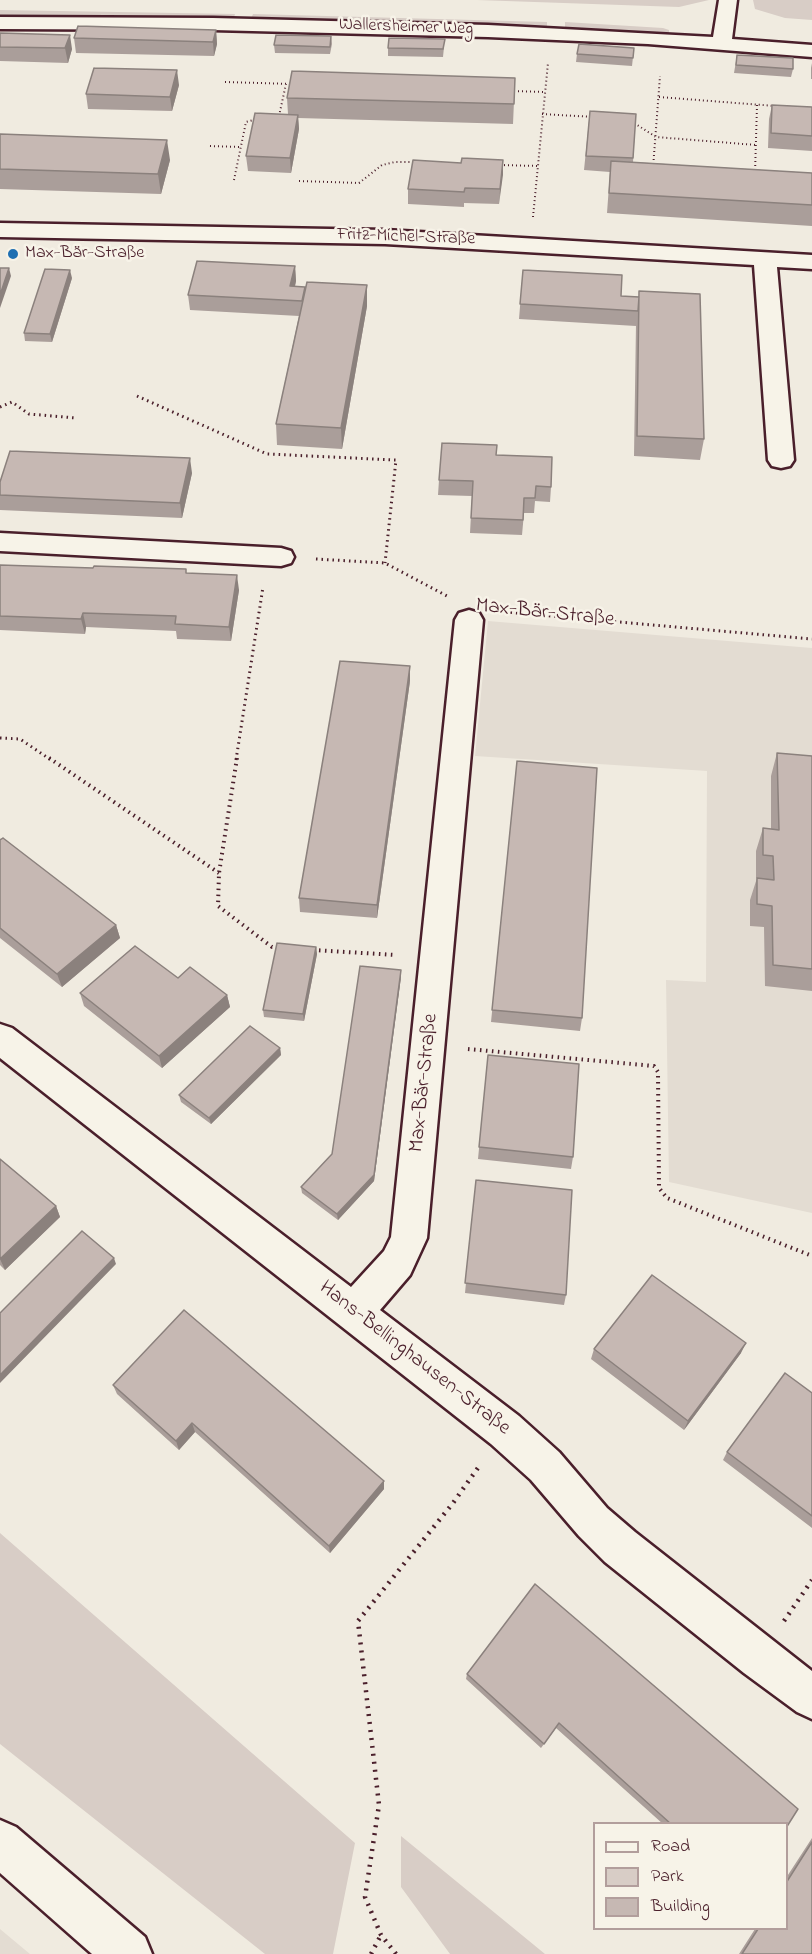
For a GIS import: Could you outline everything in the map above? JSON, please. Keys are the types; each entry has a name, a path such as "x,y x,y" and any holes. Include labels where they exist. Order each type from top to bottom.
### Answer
{"street":[{"path":"724,35 728,0"},
{"name":"Wallersheimer Weg","path":"0,6 459,14 724,35 812,51"},
{"name":"Wallersheimer Weg","path":"0,23 230,24 558,34 812,34"},
{"name":"Fritz-Michel-Straße","path":"0,230 385,237 812,262"},
{"path":"765,259 781,460"},
{"path":"0,542 275,557"},
{"name":"Max-Bär-Straße","path":"354,1311 398,1263 409,1238 472,610"},
{"name":"Hans-Bellinghausen-Straße","path":"0,1038 505,1430 546,1466 593,1522 620,1547 759,1658 812,1697"},
{"path":"0,1843 42,1877 128,1954"}],"path":[{"path":"530,244 549,55 556,44 558,34"},
{"path":"652,175 660,76"},
{"path":"225,82 298,84"},
{"path":"272,120 280,116 286,84"},
{"path":"510,91 545,92"},
{"path":"659,97 779,107"},
{"path":"755,174 757,105"},
{"path":"542,114 596,117"},
{"path":"234,180 246,122 252,119 262,119"},
{"path":"628,120 656,137 756,145"},
{"path":"210,146 240,147"},
{"path":"299,181 359,183 382,165 394,162 418,162"},
{"path":"490,164 538,166"},
{"path":"137,396 267,454 396,460 385,563"},
{"path":"0,407 12,402 29,414 76,418"},
{"path":"275,557 219,873 218,906 272,947 284,948"},
{"name":"Max-Bär-Straße","path":"275,557 385,563 472,610 812,639"},
{"path":"0,738 20,739 219,873"},
{"path":"306,949 437,958"},
{"path":"429,1046 654,1066 658,1072 659,1188 667,1198 812,1256"},
{"path":"396,1954 381,1935 365,1897 379,1805 358,1621 453,1503 505,1430"},
{"path":"371,1954 381,1935"}],"shaded area":[{"path":"488,621 812,648 812,1213 669,1182 666,980 706,982 707,771 475,756"},
{"path":"0,1929 30,1954 0,1954"}],"green space":[{"path":"477,0 709,0 679,7"},
{"path":"753,0 812,0 812,20 785,18 755,9"},
{"path":"0,10 235,14 233,21 0,19"},
{"path":"253,14 547,22 547,29 250,21"},
{"path":"565,22 663,28 669,30 669,33 665,35 565,30"},
{"path":"0,1533 355,1843 333,1954 265,1954 0,1744"},
{"path":"401,1836 545,1954 450,1954 401,1887"}],"building":[{"path":"78,26 216,30 213,42 74,38"},
{"path":"0,33 70,35 65,48 0,47"},
{"path":"276,35 331,36 330,47 274,45"},
{"path":"389,38 445,39 443,49 388,48"},
{"path":"579,44 634,48 633,58 577,54"},
{"path":"737,55 793,58 793,69 736,65"},
{"path":"94,68 177,70 170,97 86,94"},
{"path":"292,71 515,78 514,104 287,98"},
{"path":"772,105 812,107 812,136 771,133"},
{"path":"590,111 636,114 633,158 586,156"},
{"path":"255,113 298,115 290,158 246,156"},
{"path":"0,134 167,140 158,174 0,169"},
{"path":"462,158 503,160 500,189 465,188 464,192 408,189 413,160 461,163"},
{"path":"611,161 812,173 812,205 609,193"},
{"path":"197,261 295,266 290,286 305,287 302,301 188,295"},
{"path":"0,268 9,268 0,295"},
{"path":"45,269 70,270 50,334 24,333"},
{"path":"523,270 622,275 621,296 639,297 638,311 520,304"},
{"path":"307,282 367,285 341,428 276,424"},
{"path":"639,291 700,294 704,439 637,436"},
{"path":"442,443 497,445 496,455 552,457 551,487 536,486 535,498 524,498 523,520 471,518 473,481 439,480"},
{"path":"10,451 190,458 180,503 0,495 0,482"},
{"path":"0,565 186,569 186,573 237,575 229,627 175,624 176,616 83,613 81,619 0,616"},
{"path":"340,661 410,666 377,905 299,898"},
{"path":"777,753 812,756 812,969 773,965 772,906 757,904 757,878 774,880 773,856 763,855 763,828 779,830"},
{"path":"517,761 597,768 582,1018 492,1010"},
{"path":"3,838 116,925 57,974 0,928 0,840"},
{"path":"277,943 316,947 303,1014 263,1010"},
{"path":"135,946 178,978 190,967 227,995 159,1056 80,993"},
{"path":"360,966 401,970 374,1175 337,1214 301,1187 332,1154"},
{"path":"250,1026 280,1048 209,1118 179,1095"},
{"path":"488,1055 579,1064 573,1157 479,1147"},
{"path":"0,1159 56,1206 0,1259"},
{"path":"476,1180 572,1190 566,1295 465,1283"},
{"path":"82,1231 114,1258 0,1375 0,1313"},
{"path":"652,1275 746,1343 688,1421 594,1349"},
{"path":"184,1310 384,1481 329,1546 192,1423 176,1441 113,1385"},
{"path":"785,1373 812,1393 812,1516 727,1452"},
{"path":"535,1584 798,1809 788,1825 788,1822 669,1822 559,1723 544,1744 467,1674"},
{"path":"812,1842 812,1953 742,1954 757,1930 788,1930 788,1880"}],"place":[{"name":"Max-Bär-Straße","path":"13,254"}]}
